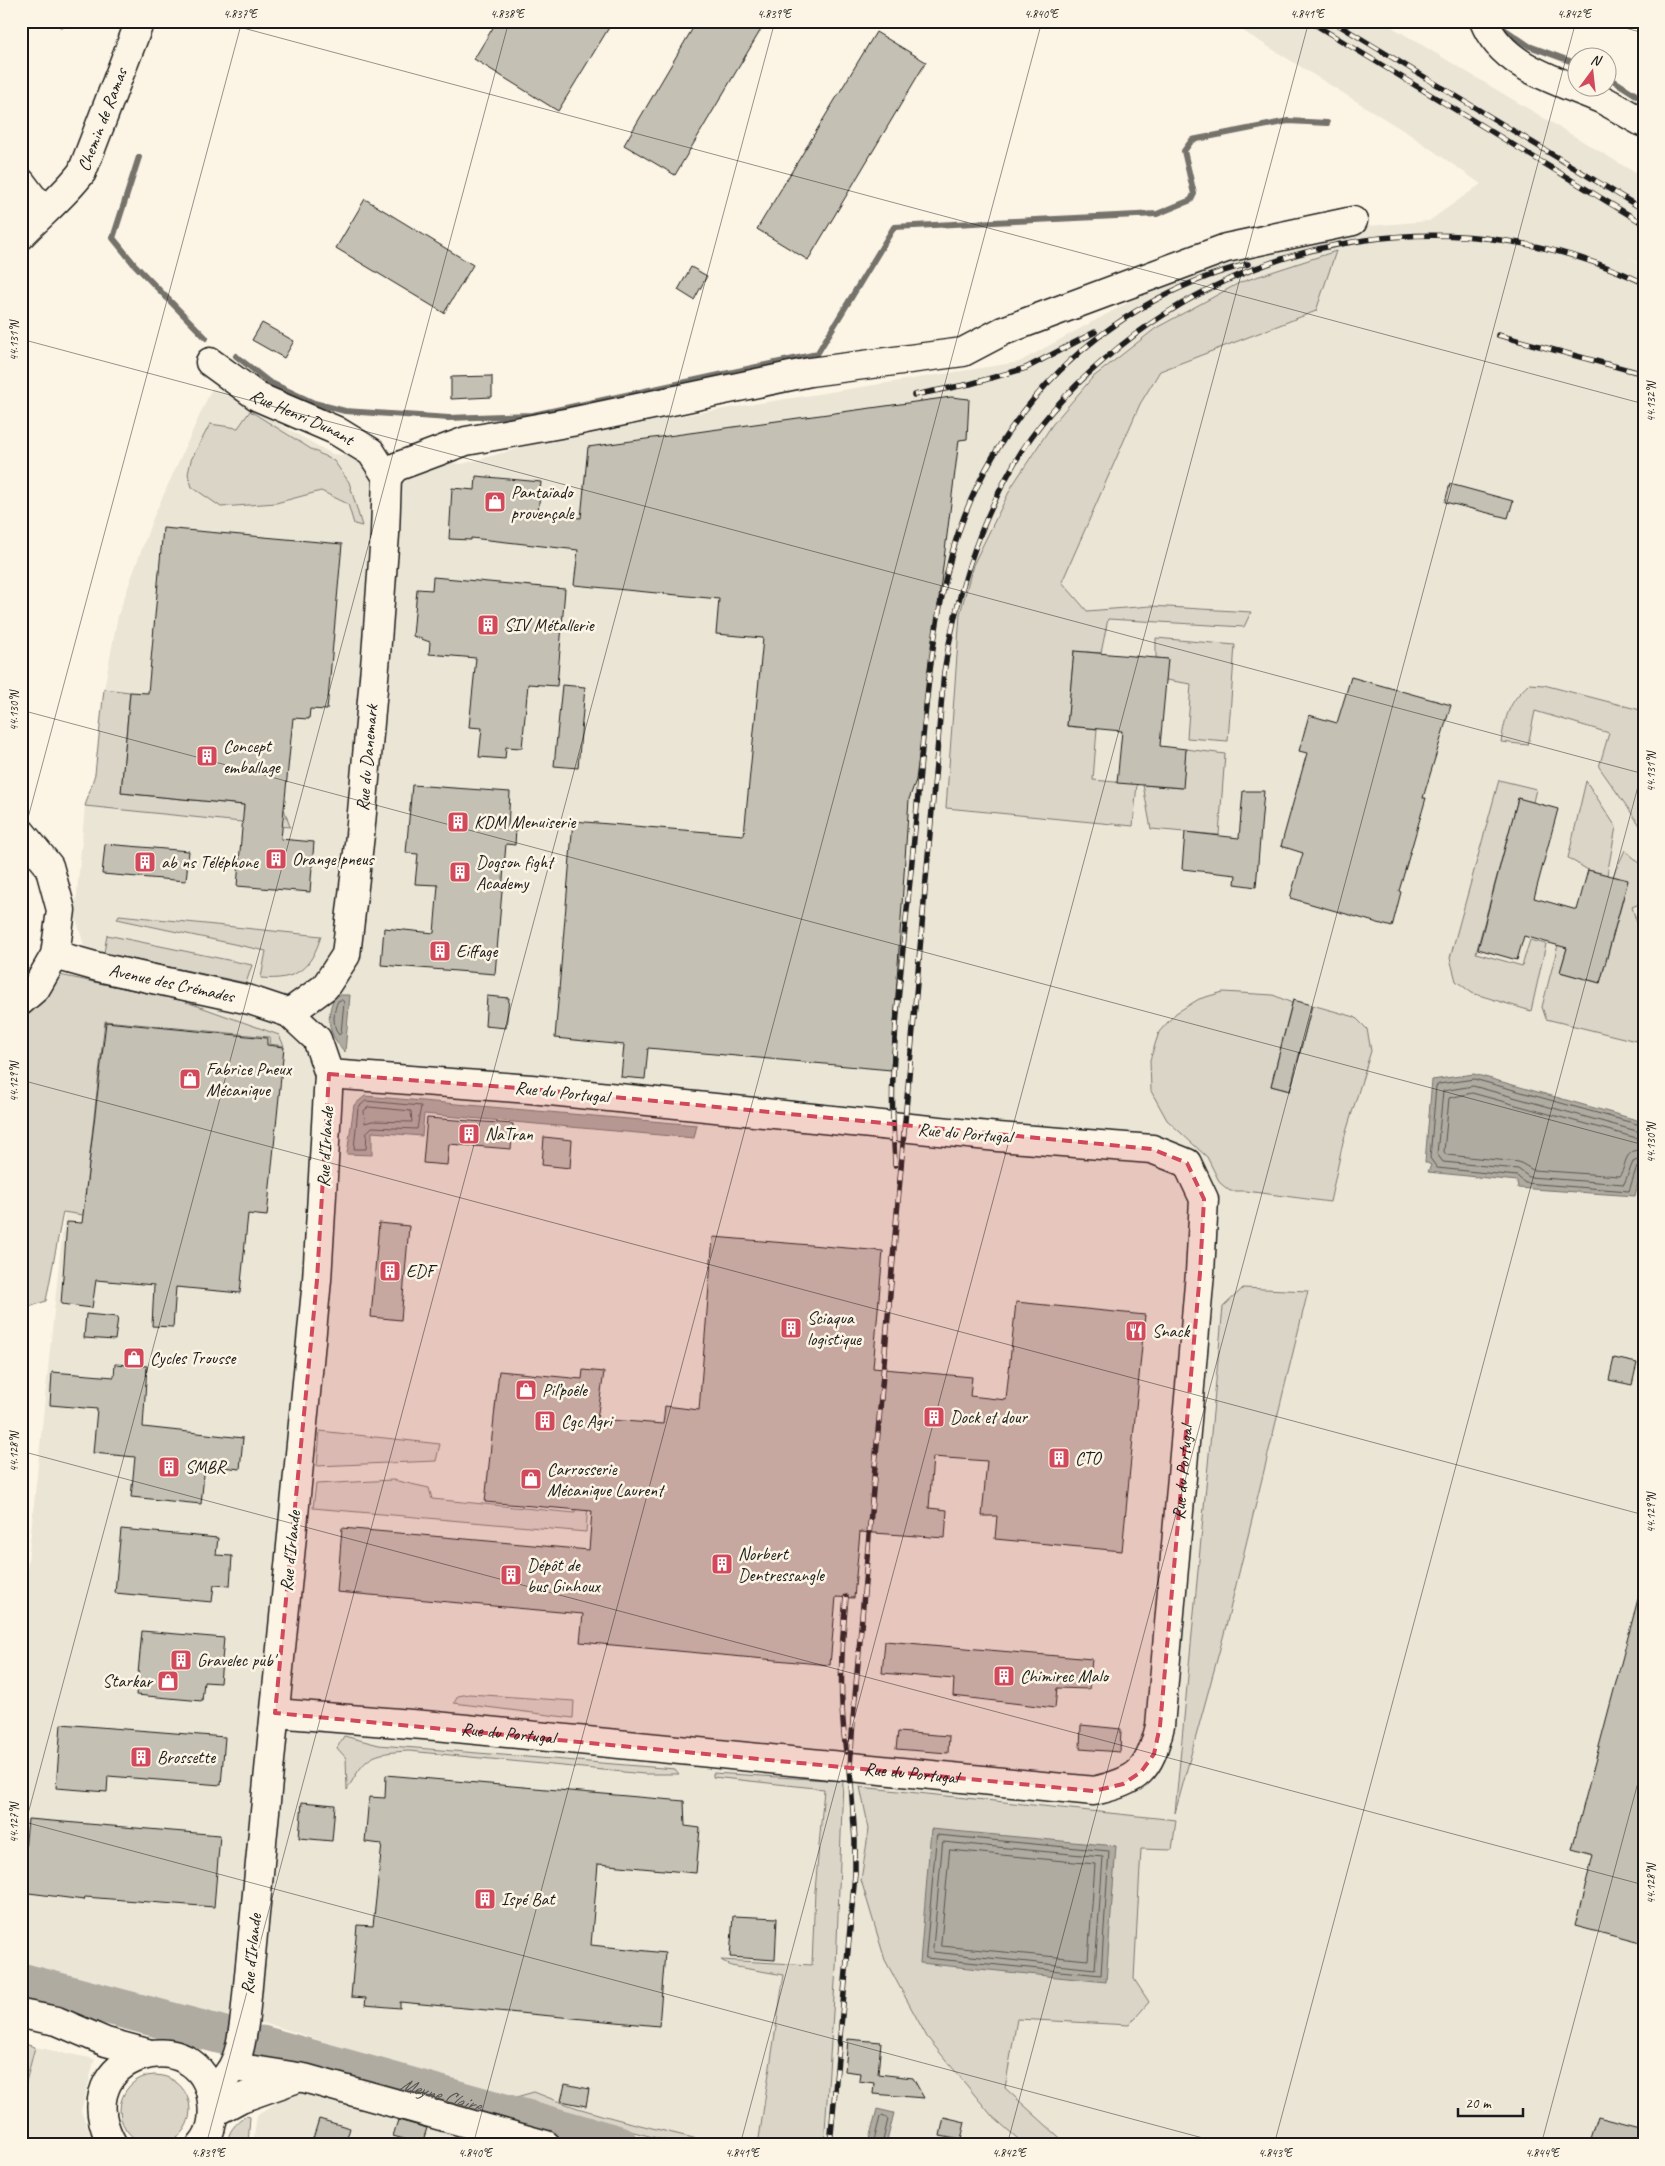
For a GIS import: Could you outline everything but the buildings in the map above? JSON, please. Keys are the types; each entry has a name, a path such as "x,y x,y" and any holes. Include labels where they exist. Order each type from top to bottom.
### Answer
{"street":[{"name":"Chemin de Ramas","path":"21,235 47,208 69,189 82,172 140,21"},
{"path":"1484,21 1497,43 1520,63 1550,79 1604,100 1644,123"},
{"path":"21,182 33,198 47,208"},
{"path":"387,477 396,467 466,441 571,422 810,372 963,352 1003,330 1226,248 1353,221"},
{"name":"Rue Henri Dunant","path":"210,362 258,397 335,430 372,452 387,477"},
{"name":"Rue du Danemark","path":"289,1013 325,987 346,955 360,835 376,655 386,534 387,477"},
{"path":"21,832 49,866 61,910 54,955 36,988 21,1001"},
{"name":"Avenue des Crémades","path":"54,955 98,967 250,1000 289,1013"},
{"name":"Rue d'Irlande","path":"212,2102 234,2067 241,2047 245,2016 317,1280 329,1074 317,1039 289,1013"},
{"name":"Rue du Portugal","path":"275,1713 436,1726 1094,1791 1122,1784 1141,1772 1154,1754 1160,1726 1200,1273 1204,1199 1187,1163 1152,1149 998,1137 531,1089 329,1074"},
{"path":"21,2014 57,2022 106,2042 148,2053 167,2053 186,2060 202,2074 212,2102 212,2125 203,2144"},
{"path":"106,2042 111,2076"},
{"path":"113,2145 104,2129 100,2111 103,2092 111,2076 121,2065 134,2057 148,2053"},
{"path":"234,2067 304,2078 546,2145"},
{"path":"212,2102 241,2098 288,2081 304,2078"}],"highlighted area":[{"path":"329,1074 531,1089 1152,1149 1187,1163 1204,1199 1200,1273 1160,1726 1154,1754 1141,1772 1123,1784 1094,1791 275,1713 317,1280"}],"shaded area":[{"path":"1227,21 1382,21 1644,178 1644,267 1627,257 1644,268 1644,2145 656,2145 523,2106 275,2026 21,1970 21,1628 90,966 75,915 85,806 95,774 104,689 118,615 153,518 212,388 221,391 332,454 462,464 579,432 1019,362 1138,297 1270,248 1356,227 1429,221 1481,184 1409,134"},
{"path":"1336,251 1316,311 1160,371 1140,404 1062,582 1087,611 1151,606 1251,612 1244,627 1108,619 1101,653 1074,651 1067,726 1097,729 1093,780 1137,784 1133,826 946,808 960,614 973,565 1012,486 1052,425 1092,378 1156,328 1241,282"},
{"path":"250,411 334,461 349,482 362,526 354,524 348,504 321,491 276,503 221,507 192,487 188,474 191,460 210,424 238,428"},
{"path":"1156,638 1235,645 1228,741 1187,738 1191,684 1166,680 1167,659 1156,658"},
{"path":"1529,684 1544,685 1644,711 1644,831 1599,767 1609,733 1535,711 1528,745 1501,742 1509,710 1516,697"},
{"path":"104,689 130,692 121,793 284,809 290,827 85,806 95,774"},
{"path":"1186,749 1225,754 1219,835 1151,829 1143,785 1182,788"},
{"path":"1499,780 1536,789 1533,802 1518,799 1476,953 1522,966 1530,940 1546,944 1531,1011 1472,993 1456,981 1450,958"},
{"path":"1586,781 1616,827 1607,875 1588,870 1568,858"},
{"path":"1625,850 1644,867 1644,902 1632,907 1641,936 1644,939 1644,1043 1546,1019 1542,1007 1558,945 1567,948 1560,972 1600,983 1628,881 1613,876"},
{"path":"119,915 321,936 307,965 293,975 261,978 266,951 117,919"},
{"path":"107,935 252,965 246,983 104,953"},
{"path":"21,967 181,1000 279,1035 284,1046 269,1044 270,1037 105,1021 83,1215 63,1212 46,1301 21,1310"},
{"path":"1223,992 1273,995 1292,1003 1271,1086 1290,1091 1312,1005 1355,1017 1367,1029 1371,1051 1343,1142 1330,1202 1246,1191 1230,1191 1220,1183 1207,1157 1167,1120 1151,1091 1150,1060 1159,1032 1176,1013 1199,999"},
{"path":"1243,1288 1308,1291 1224,1634 1175,1813 1223,1307"},
{"path":"320,1431 440,1444 436,1461 317,1466"},
{"path":"580,1461 591,1462 586,1532 313,1508 316,1484 393,1480 429,1488 432,1499 575,1513"},
{"path":"469,1694 574,1701 573,1718 454,1703 458,1696"},
{"path":"344,1736 379,1745 675,1769 679,1774 644,1774 409,1751 377,1755 365,1763 359,1770 347,1790 346,1758 337,1748"},
{"path":"713,1773 843,1781 836,1968 824,2145 758,2145 784,1975 731,1966 721,1960 812,1965 815,1891 824,1789 713,1777"},
{"path":"860,1787 1176,1820 1172,1850 1141,1849 1134,1979 1149,2002 1129,2025 1017,2019 1005,2088 1068,2145 1025,2145 992,2116 927,2037 885,1960 861,1880 869,1829"},
{"path":"21,2043 35,2047 21,2101"},
{"path":"35,2047 95,2059 81,2111 95,2145 21,2145 21,2101"},
{"path":"155,2075 168,2078 180,2085 187,2097 190,2110 187,2123 180,2135 168,2142 155,2145 142,2142 130,2135 123,2123 120,2110 123,2097 130,2085 142,2078"},
{"path":"302,2086 510,2145 253,2145 257,2115"},
{"path":"534,2092 602,2115 720,2145 683,2145 509,2099"},
{"path":"246,2116 250,2117 248,2145 227,2145 233,2128"}],"water":[{"path":"335,995 350,995 345,1052 335,1039 330,1025 330,1011"},
{"path":"1474,1074 1644,1122 1644,1157 1635,1196 1518,1188 1517,1181 1428,1172 1431,1165 1425,1162 1432,1080"},
{"path":"365,1096 697,1125 694,1138 424,1114 422,1136 372,1132 372,1155 347,1154 354,1105"},
{"path":"931,1829 1116,1846 1106,1982 920,1963"},
{"path":"877,2109 894,2113 886,2145 868,2143"}],"waterway":[{"path":"59,21 62,25"},
{"path":"1498,25 1529,46 1568,60"},
{"path":"1618,83 1644,100"},
{"path":"236,356 269,382 314,403 345,411 449,418 533,415 817,354 894,227 1157,214 1191,200 1194,194 1184,151 1192,140 1288,121 1327,123"},
{"path":"139,157 113,238 134,264 206,338"},
{"name":"Meyne Claire","path":"21,1982 222,2035"},
{"name":"Meyne Claire","path":"262,2045 619,2145"}],"railway":[{"path":"1309,21 1644,224"},
{"path":"1332,21 1644,210"},
{"path":"830,2145 855,1874 855,1841 850,1768 853,1720 944,672 961,591 978,539 1001,489 1023,449 1044,420 1080,381 1106,358 1165,314 1228,280 1295,255 1364,240 1434,235 1505,241 1576,257 1644,283"},
{"path":"895,1165 892,1098 894,1046 927,697 936,627 943,592 951,557 969,505 993,456 1024,411 1060,370 1101,335 1147,305 1196,281 1248,264"},
{"path":"914,395 970,384 1026,368 1095,332"},
{"path":"1498,335 1644,374"},
{"path":"846,1597 842,1674 842,1712 846,1752"}],"place":[{"name":"Pantaïado provençale","path":"495,502"},
{"name":"SIV Métallerie","path":"488,625"},
{"name":"Concept emballage","path":"207,756"},
{"name":"KDM Menuiserie","path":"458,822"},
{"name":"Orange pneus","path":"276,859"},
{"name":"ab ns Téléphone","path":"145,862"},
{"name":"Dogson fight Academy","path":"460,872"},
{"name":"Eiffage","path":"440,951"},
{"name":"Fabrice Pneux Mécanique","path":"190,1079"},
{"name":"NaTran","path":"469,1134"},
{"name":"EDF","path":"390,1271"},
{"name":"Sciaqua logistique","path":"791,1328"},
{"name":"Snack","path":"1136,1331"},
{"name":"Cycles Trousse","path":"134,1358"},
{"name":"Pil’poêle","path":"526,1390"},
{"name":"Dock et dour","path":"934,1417"},
{"name":"Cgc Agri","path":"545,1421"},
{"name":"CTO","path":"1059,1458"},
{"name":"SMBR","path":"169,1467"},
{"name":"Carrosserie Mécanique Laurent","path":"531,1479"},
{"name":"Norbert Dentressangle","path":"722,1564"},
{"name":"Dépôt de bus Ginhoux","path":"511,1575"},
{"name":"Gravelec pub'","path":"181,1660"},
{"name":"Chimirec Malo","path":"1004,1676"},
{"name":"Starkar","path":"168,1681"},
{"name":"Brossette","path":"141,1757"},
{"name":"Ispé Bat","path":"485,1899"}]}
